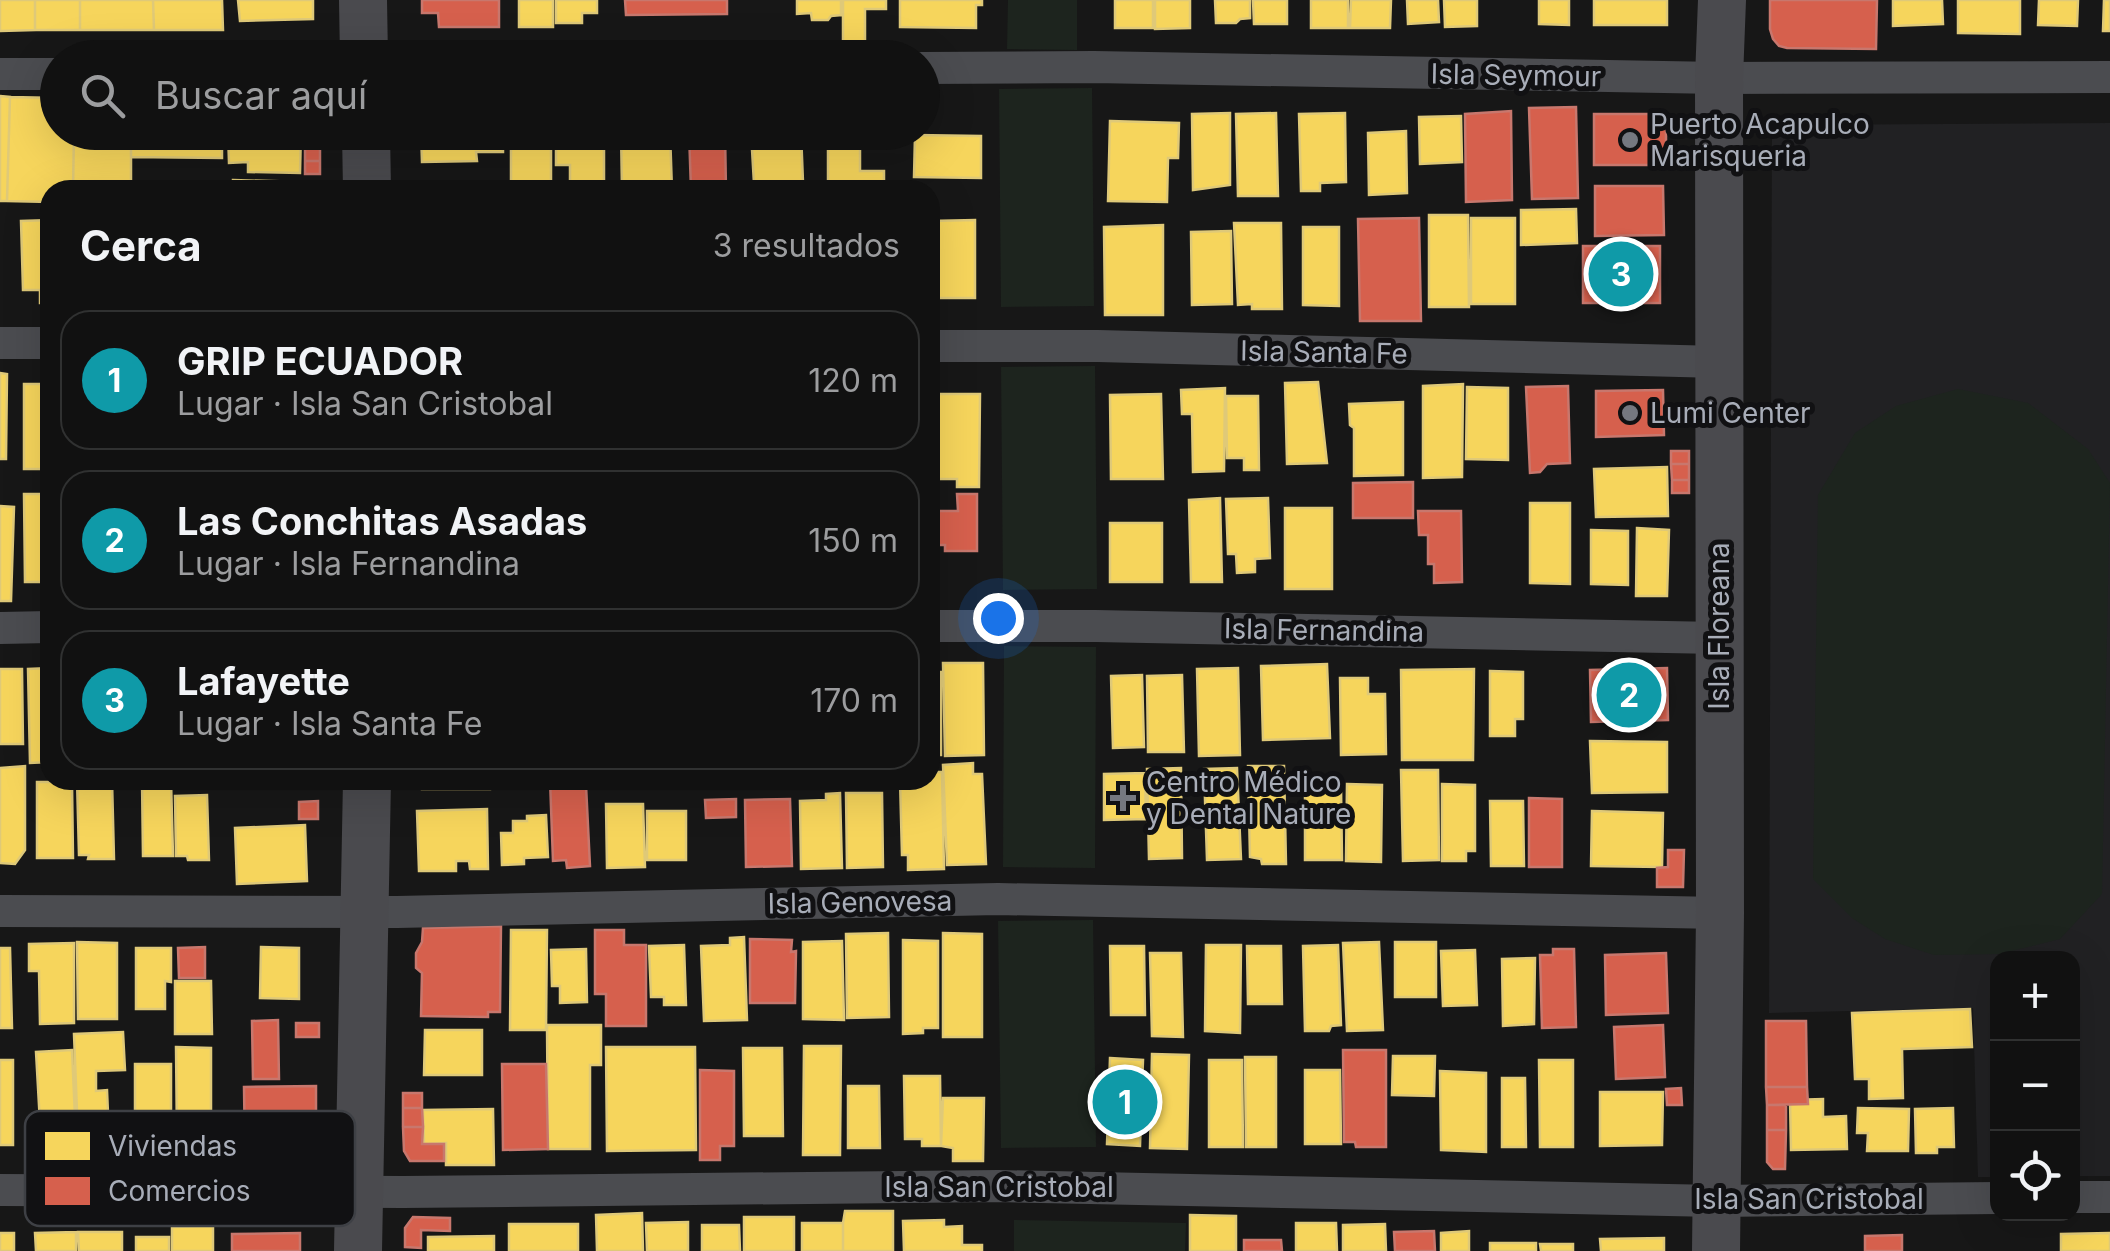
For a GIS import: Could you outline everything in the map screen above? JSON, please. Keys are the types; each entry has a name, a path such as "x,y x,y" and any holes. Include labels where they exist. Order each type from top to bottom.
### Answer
{"street":[{"path":"363,0 364,40"},
{"name":"Isla Floreana","path":"1716,1251 1722,0"},
{"name":"Isla Seymour","path":"940,68 1719,78 2110,77"},
{"path":"0,74 40,74"},
{"path":"366,150 367,180"},
{"path":"0,343 40,343"},
{"name":"Isla Santa Fe","path":"940,346 1098,346 1719,362"},
{"name":"Isla Fernandina","path":"940,626 1718,638"},
{"path":"0,628 40,627"},
{"path":"358,1251 367,790"},
{"name":"Isla Genovesa","path":"0,911 365,912 1018,898 1720,913"},
{"name":"Isla San Cristobal","path":"355,1192 998,1186 1716,1201 1990,1198"},
{"name":"Isla San Cristobal","path":"0,1190 25,1190"},
{"path":"2080,1197 2110,1197"}],"shaded area":[{"path":"1008,0 1077,0 1077,50 1007,49"},
{"path":"1092,88 1094,306 1001,307 999,89"},
{"path":"2110,123 2110,1176 2080,1176 2080,951 1990,951 1990,1177 1978,1177 1973,1008 1769,1013 1772,125"},
{"path":"1095,366 1097,589 1003,590 1001,367"},
{"path":"1958,389 2028,403 2088,449 2110,483 2102,894 2060,939 2012,951 1990,951 1990,954 1934,955 1885,939 1852,918 1813,879 1818,495 1855,433 1896,406"},
{"path":"1004,646 1096,647 1095,868 1003,867"},
{"path":"1093,920 1096,1147 1001,1148 998,921"},
{"path":"1014,1220 1186,1223 1185,1251 1014,1251"}],"building: Viviendas":[{"path":"0,0 35,0 35,30 0,31"},
{"path":"35,0 80,0 80,30 35,30"},
{"path":"80,0 153,0 154,30 80,30"},
{"path":"153,0 222,0 223,30 154,30"},
{"path":"238,0 313,0 313,19 240,21"},
{"path":"519,0 553,0 553,27 519,27"},
{"path":"556,0 597,0 597,13 582,13 582,23 556,23"},
{"path":"797,0 841,0 841,15 812,20 811,13 797,14"},
{"path":"843,0 886,0 886,9 865,9 865,40 843,40"},
{"path":"900,0 982,0 982,5 976,5 976,28 900,27"},
{"path":"1115,0 1153,0 1153,28 1115,28"},
{"path":"1155,0 1190,0 1190,28 1155,29"},
{"path":"1215,0 1250,0 1250,18 1216,23"},
{"path":"1253,0 1287,0 1287,24 1254,24"},
{"path":"1311,0 1348,0 1348,28 1311,28"},
{"path":"1351,0 1391,0 1390,28 1350,28"},
{"path":"1407,0 1438,0 1439,22 1408,24"},
{"path":"1444,0 1477,0 1477,26 1445,27"},
{"path":"1539,0 1569,0 1569,25 1539,24"},
{"path":"1594,0 1667,0 1667,25 1594,25"},
{"path":"1893,0 1942,0 1943,24 1893,26"},
{"path":"1958,0 2020,0 2020,34 1958,33"},
{"path":"2039,0 2078,0 2077,26 2038,25"},
{"path":"2104,0 2110,0 2110,31 2103,31"},
{"path":"0,96 10,97 7,201 0,201"},
{"path":"10,97 40,98 40,150 74,150 73,180 40,180 40,202 7,201"},
{"path":"1230,113 1230,185 1193,190 1192,114"},
{"path":"1276,113 1278,196 1238,196 1236,114"},
{"path":"1345,113 1346,182 1320,183 1320,191 1301,191 1299,114"},
{"path":"1461,116 1462,162 1420,164 1419,117"},
{"path":"1110,121 1179,123 1178,158 1168,158 1167,202 1108,201"},
{"path":"1406,131 1407,193 1369,195 1368,133"},
{"path":"940,135 981,136 981,178 914,177 915,150 940,150"},
{"path":"74,150 131,150 131,180 73,180"},
{"path":"131,150 222,150 222,158 131,157"},
{"path":"229,150 301,150 300,173 248,172 248,162 229,163"},
{"path":"422,150 503,150 476,152 477,161 422,162"},
{"path":"511,150 551,150 551,180 511,180"},
{"path":"556,150 604,150 604,180 570,180 570,165 556,165"},
{"path":"621,150 671,150 672,180 622,180"},
{"path":"752,150 802,150 803,180 754,180"},
{"path":"828,150 860,150 860,171 884,171 884,180 828,180"},
{"path":"1576,209 1577,243 1521,245 1521,210"},
{"path":"1429,215 1468,215 1469,307 1429,307"},
{"path":"1471,218 1515,218 1515,304 1471,304"},
{"path":"40,220 40,290 23,290 21,221"},
{"path":"975,220 975,298 940,298 940,221"},
{"path":"1234,223 1281,223 1282,309 1238,305"},
{"path":"1163,225 1163,315 1105,315 1104,227"},
{"path":"1303,227 1339,227 1339,306 1303,305"},
{"path":"1231,231 1232,304 1192,305 1191,232"},
{"path":"0,373 7,374 6,459 0,459"},
{"path":"1318,382 1327,463 1287,464 1285,383"},
{"path":"24,384 40,384 40,469 24,469"},
{"path":"1463,384 1462,477 1423,478 1423,386"},
{"path":"1467,387 1508,388 1508,460 1466,459"},
{"path":"1225,388 1224,471 1193,472 1192,414 1182,414 1181,390"},
{"path":"940,394 980,394 979,487 957,487 957,479 940,479"},
{"path":"1161,394 1163,479 1111,479 1110,395"},
{"path":"1226,396 1258,396 1259,470 1244,470 1244,458 1227,458"},
{"path":"1403,402 1403,475 1354,476 1354,428 1350,425 1349,404"},
{"path":"1667,467 1668,516 1596,517 1594,469"},
{"path":"24,494 40,494 40,582 25,582"},
{"path":"1220,498 1222,582 1191,582 1189,500"},
{"path":"1268,498 1270,558 1255,559 1255,572 1237,573 1236,554 1228,554 1226,499"},
{"path":"1530,503 1570,503 1570,584 1530,583"},
{"path":"0,506 14,507 11,601 0,601"},
{"path":"1285,508 1332,508 1332,589 1285,589"},
{"path":"1110,523 1162,523 1162,582 1110,582"},
{"path":"1637,528 1669,530 1667,596 1636,596"},
{"path":"1591,530 1628,531 1628,585 1591,584"},
{"path":"943,663 983,663 984,755 945,756"},
{"path":"1327,664 1330,738 1263,740 1261,666"},
{"path":"40,668 40,762 30,763 28,669"},
{"path":"1238,668 1240,755 1199,756 1197,669"},
{"path":"0,669 22,669 23,744 0,744"},
{"path":"1474,669 1473,760 1402,760 1401,670"},
{"path":"1490,671 1523,672 1523,719 1515,719 1515,736 1490,736"},
{"path":"940,672 941,672 940,755"},
{"path":"1142,675 1144,747 1113,748 1111,676"},
{"path":"1182,675 1184,752 1148,752 1147,676"},
{"path":"1340,678 1368,678 1368,694 1385,694 1386,754 1341,755"},
{"path":"1590,741 1667,742 1667,792 1592,793"},
{"path":"973,763 973,774 982,774 986,864 947,865 943,765"},
{"path":"25,766 25,850 15,864 0,863 0,768"},
{"path":"1248,766 1284,766 1286,864 1262,864 1261,859 1250,857"},
{"path":"1181,768 1182,858 1149,859 1147,769"},
{"path":"1237,768 1241,859 1207,860 1204,769"},
{"path":"1401,770 1438,770 1439,860 1403,861"},
{"path":"942,772 944,869 908,870 908,855 902,855 900,790 940,790"},
{"path":"1145,773 1146,819 1104,820 1104,774"},
{"path":"37,782 40,790 72,790 73,858 37,858"},
{"path":"1347,784 1382,785 1381,862 1346,861"},
{"path":"1442,784 1475,785 1475,851 1466,851 1466,861 1442,861"},
{"path":"1305,786 1341,786 1342,860 1305,860"},
{"path":"77,790 112,790 114,859 79,855"},
{"path":"142,790 171,790 173,856 143,856"},
{"path":"840,793 842,868 801,869 800,801 826,800 826,794"},
{"path":"846,793 882,793 883,867 847,868"},
{"path":"207,795 209,860 176,856 175,796"},
{"path":"1490,801 1523,801 1524,866 1491,866"},
{"path":"606,804 643,804 645,867 607,868"},
{"path":"487,809 488,869 470,869 469,861 456,861 456,871 419,871 417,811"},
{"path":"647,811 686,811 686,860 647,860"},
{"path":"1592,811 1663,813 1662,867 1591,866"},
{"path":"546,815 548,857 524,858 524,864 502,865 501,833 513,833 513,821"},
{"path":"305,825 307,881 237,884 235,828"},
{"path":"511,930 547,930 546,1030 510,1030"},
{"path":"888,933 889,1017 847,1018 846,934"},
{"path":"943,933 982,934 982,1037 943,1037"},
{"path":"744,937 747,1020 704,1021 701,946 730,945 730,938"},
{"path":"903,940 938,941 938,1028 923,1028 923,1033 903,1034"},
{"path":"842,941 844,1020 803,1019 803,942"},
{"path":"77,942 117,943 117,1019 78,1019"},
{"path":"1379,942 1383,1030 1347,1031 1343,943"},
{"path":"1395,942 1436,942 1436,997 1395,997"},
{"path":"74,943 74,1023 40,1024 39,971 29,971 29,944"},
{"path":"684,945 686,1005 664,1005 664,997 651,997 649,946"},
{"path":"1206,945 1241,945 1240,1033 1205,1031"},
{"path":"1338,945 1341,1025 1331,1026 1329,1031 1305,1031 1303,946"},
{"path":"1110,946 1144,946 1145,1015 1111,1015"},
{"path":"1247,946 1281,946 1282,1004 1248,1004"},
{"path":"261,947 299,948 299,999 260,998"},
{"path":"0,948 10,948 12,1028 0,1028"},
{"path":"136,948 171,948 171,982 165,981 165,1009 136,1009"},
{"path":"586,949 587,1002 560,1003 560,986 552,986 551,950"},
{"path":"1475,950 1477,1005 1443,1006 1441,951"},
{"path":"1150,953 1181,953 1183,1037 1152,1036"},
{"path":"1535,958 1534,1024 1503,1026 1502,959"},
{"path":"175,981 211,981 212,1034 175,1034"},
{"path":"1970,1009 1972,1047 1902,1049 1903,1098 1869,1099 1869,1079 1855,1079 1852,1013"},
{"path":"547,1025 601,1025 601,1065 590,1065 590,1149 548,1149"},
{"path":"425,1030 482,1030 482,1075 424,1075"},
{"path":"123,1032 125,1070 96,1071 96,1091 107,1090 108,1111 77,1111 74,1034"},
{"path":"804,1046 841,1046 840,1155 803,1155"},
{"path":"176,1047 211,1048 211,1111 177,1111"},
{"path":"606,1047 695,1047 696,1150 607,1151"},
{"path":"743,1048 782,1048 783,1136 744,1136"},
{"path":"72,1050 75,1111 39,1111 36,1052"},
{"path":"1152,1054 1189,1055 1187,1149 1150,1148"},
{"path":"1393,1056 1435,1056 1434,1096 1392,1095"},
{"path":"1245,1057 1276,1057 1276,1147 1246,1147"},
{"path":"1110,1058 1143,1060 1140,1146 1107,1144"},
{"path":"0,1060 13,1060 13,1145 0,1145"},
{"path":"1209,1060 1242,1060 1243,1147 1209,1147"},
{"path":"1539,1060 1573,1060 1573,1147 1540,1147"},
{"path":"135,1064 171,1064 171,1111 135,1111"},
{"path":"1305,1070 1340,1070 1341,1144 1305,1144"},
{"path":"1440,1071 1486,1073 1486,1152 1441,1150"},
{"path":"904,1076 940,1076 941,1146 922,1146 922,1139 905,1139"},
{"path":"1502,1078 1525,1078 1526,1147 1502,1147"},
{"path":"848,1086 879,1086 880,1148 848,1148"},
{"path":"1600,1092 1663,1092 1662,1145 1600,1146"},
{"path":"943,1098 984,1098 983,1161 953,1161 953,1148 941,1146"},
{"path":"1823,1099 1823,1117 1846,1116 1847,1149 1791,1150 1790,1100"},
{"path":"1858,1108 1909,1109 1908,1151 1867,1151 1868,1133 1857,1133"},
{"path":"1953,1108 1954,1147 1937,1147 1937,1153 1916,1153 1915,1109"},
{"path":"493,1109 494,1165 446,1165 446,1143 424,1144 423,1110"},
{"path":"845,1211 893,1211 893,1251 843,1251"},
{"path":"642,1213 643,1251 597,1251 596,1215"},
{"path":"1190,1215 1236,1216 1236,1251 1190,1251"},
{"path":"744,1217 794,1217 794,1251 744,1251"},
{"path":"944,1220 944,1227 962,1226 962,1245 982,1245 982,1251 904,1251 903,1221"},
{"path":"688,1222 688,1251 647,1251 646,1223"},
{"path":"802,1223 843,1223 843,1251 802,1251"},
{"path":"1296,1223 1336,1223 1337,1251 1296,1251"},
{"path":"509,1224 578,1224 578,1251 509,1251"},
{"path":"1385,1224 1386,1251 1343,1251 1343,1225"},
{"path":"702,1225 739,1225 740,1251 702,1251"},
{"path":"213,1226 213,1251 172,1251 172,1227"},
{"path":"1469,1231 1469,1251 1441,1251 1441,1233"},
{"path":"76,1232 76,1251 36,1251 35,1233"},
{"path":"78,1232 122,1232 122,1251 79,1251"},
{"path":"0,1233 14,1233 14,1251 0,1251"},
{"path":"2110,1233 2110,1251 2061,1251 2061,1234"},
{"path":"494,1236 494,1251 428,1251 428,1237"},
{"path":"136,1237 169,1237 169,1251 136,1251"},
{"path":"1664,1238 1664,1251 1601,1251 1600,1239"},
{"path":"1490,1243 1536,1243 1536,1251 1490,1251"},
{"path":"1540,1244 1573,1244 1573,1251 1541,1251"}],"building: Comercios":[{"path":"422,0 499,0 499,27 439,27 438,13 422,13"},
{"path":"625,0 727,0 727,14 626,15"},
{"path":"1770,0 1877,0 1876,49 1779,46 1770,29"},
{"path":"1576,107 1578,198 1532,199 1529,108"},
{"path":"1511,111 1512,200 1466,202 1465,114"},
{"name":"Puerto Acapulco Marisqueria","path":"1594,114 1666,114 1666,165 1594,165"},
{"path":"305,150 320,150 320,161 305,161"},
{"path":"690,150 725,150 726,180 691,180"},
{"path":"305,161 320,161 320,174 305,174"},
{"path":"1595,186 1663,186 1664,235 1595,236"},
{"path":"1419,218 1421,321 1360,321 1358,219"},
{"path":"1583,246 1660,246 1660,303 1583,303"},
{"path":"1568,386 1570,463 1547,464 1540,472 1530,473 1526,387"},
{"name":"Lumi Center","path":"1663,390 1664,435 1596,437 1596,391"},
{"path":"1671,451 1689,451 1689,464 1671,464"},
{"path":"1671,464 1689,464 1689,480 1672,480"},
{"path":"1672,480 1689,480 1689,493 1672,493"},
{"path":"1413,482 1413,518 1353,518 1353,483"},
{"path":"957,494 977,494 977,551 945,551 945,545 940,545 940,511 958,511"},
{"path":"1418,511 1461,511 1462,582 1434,583 1434,564 1428,564 1428,535 1419,535"},
{"path":"1667,668 1668,720 1591,722 1590,670"},
{"path":"550,790 586,790 590,866 567,868 566,860 553,861"},
{"path":"1529,798 1562,799 1562,867 1529,867"},
{"path":"736,799 736,817 706,818 705,800"},
{"path":"790,799 792,866 746,867 745,800"},
{"path":"318,801 318,819 299,819 299,802"},
{"path":"1668,850 1684,850 1683,887 1657,887 1657,868 1668,867"},
{"path":"501,926 500,1012 488,1012 488,1017 421,1016 422,973 416,968 416,953 423,928"},
{"path":"595,930 624,930 624,945 646,945 646,1026 606,1026 606,994 595,994"},
{"path":"750,939 792,940 791,952 796,951 795,1003 750,1003"},
{"path":"205,947 205,978 179,978 178,948"},
{"path":"1553,949 1574,949 1576,1027 1542,1028 1540,955 1553,955"},
{"path":"1666,953 1668,1013 1606,1015 1605,955"},
{"path":"278,1020 279,1079 253,1079 252,1021"},
{"path":"1766,1021 1806,1021 1807,1087 1766,1087"},
{"path":"296,1023 319,1023 319,1037 296,1037"},
{"path":"1663,1025 1665,1077 1616,1079 1614,1027"},
{"path":"1343,1050 1386,1050 1386,1147 1356,1147 1355,1142 1344,1142"},
{"path":"502,1064 546,1064 548,1149 503,1150"},
{"path":"700,1070 734,1071 734,1146 720,1146 720,1160 700,1160"},
{"path":"316,1086 316,1111 244,1111 244,1087"},
{"path":"1766,1087 1807,1087 1808,1104 1767,1105"},
{"path":"1681,1088 1682,1105 1667,1105 1666,1089"},
{"path":"403,1093 422,1093 422,1108 403,1108"},
{"path":"1767,1105 1786,1105 1786,1130 1767,1130"},
{"path":"403,1108 422,1108 423,1127 403,1127"},
{"path":"403,1127 423,1127 422,1144 444,1144 444,1161 410,1161 404,1151"},
{"path":"1767,1130 1786,1130 1785,1169 1773,1169 1767,1162"},
{"path":"413,1217 450,1218 450,1231 421,1230 421,1248 405,1247 405,1228"},
{"path":"1434,1231 1435,1251 1395,1251 1394,1232"},
{"path":"300,1233 300,1251 232,1251 232,1234"},
{"path":"1902,1235 1902,1251 1865,1251 1865,1236"},
{"path":"1244,1240 1281,1240 1282,1251 1244,1251"}],"place":[{"name":"Puerto Acapulco Marisqueria","path":"1630,140"},
{"name":"Lafayette","path":"1621,274"},
{"name":"Lumi Center","path":"1630,413"},
{"name":"Las Conchitas Asadas","path":"1629,695"},
{"name":"Centro Médico y Dental Nature","path":"1123,798"},
{"name":"GRIP ECUADOR","path":"1125,1102"}]}
